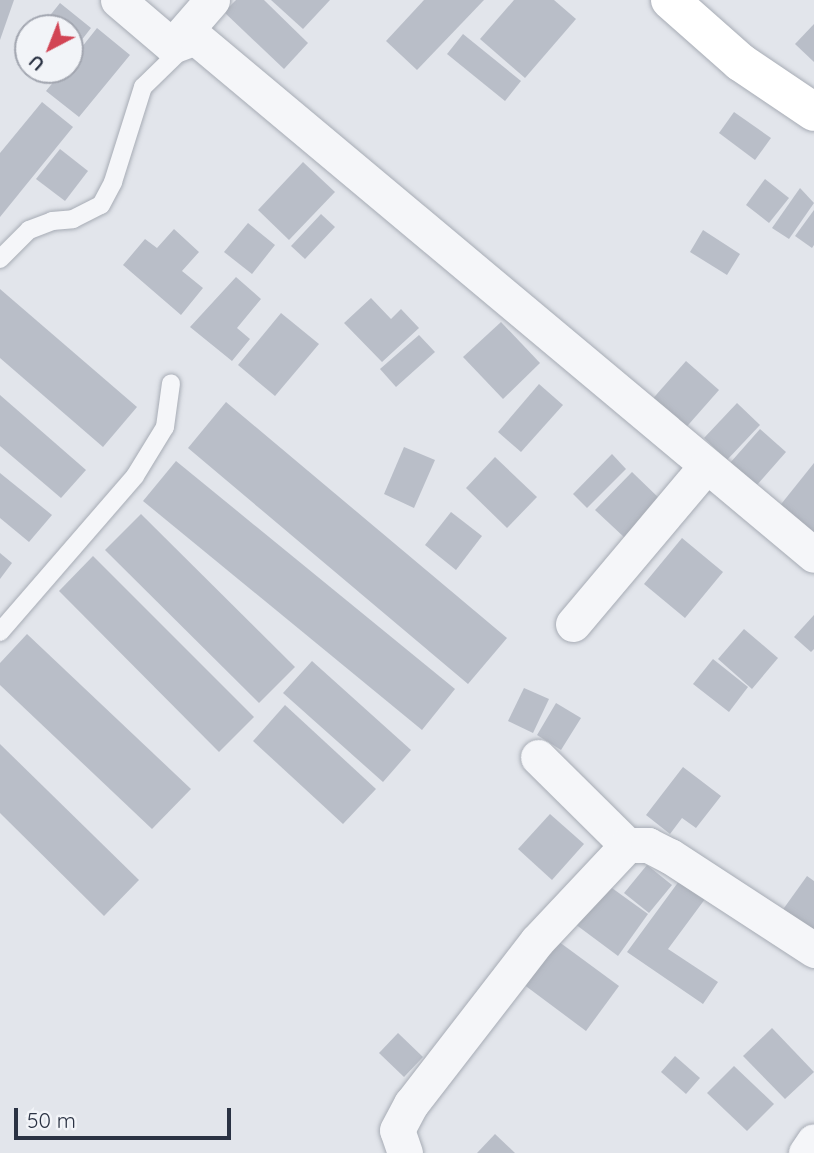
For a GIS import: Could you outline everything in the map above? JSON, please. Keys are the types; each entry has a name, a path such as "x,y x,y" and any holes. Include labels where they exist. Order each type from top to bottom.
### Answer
{"main road":[{"path":"670,0 740,62 814,113"}],"street":[{"path":"118,0 183,41 814,555"},
{"path":"183,41 212,0"},
{"path":"572,624 705,467"},
{"path":"538,757 627,845 648,845 670,856 814,950"},
{"path":"405,1153 397,1130 411,1104 537,941 627,845"},
{"path":"806,1153 814,1141"}],"lane":[{"path":"0,259 29,230 52,221 73,219 101,205 113,182 143,87 183,41"},
{"path":"0,632 135,476 165,427 171,383"}],"building":[{"path":"0,0 14,0 0,40"},
{"path":"236,0 264,0 308,43 284,69 224,12"},
{"path":"271,0 330,0 303,29"},
{"path":"424,0 484,0 417,70 386,41"},
{"path":"514,0 554,0 576,19 525,78 480,39"},
{"path":"60,3 74,14 51,14"},
{"path":"84,22 91,28 84,37"},
{"path":"814,24 814,62 795,44"},
{"path":"97,28 130,55 79,117 46,91 52,84 84,84 84,44"},
{"path":"463,34 521,81 505,101 447,54"},
{"path":"42,102 73,127 0,217 0,153"},
{"path":"734,112 771,138 755,160 719,133"},
{"path":"60,149 88,171 65,201 36,179"},
{"path":"303,162 335,192 289,240 258,210"},
{"path":"765,179 789,198 769,223 746,205"},
{"path":"800,188 814,203 789,239 772,228"},
{"path":"814,210 814,245 812,248 795,236"},
{"path":"321,214 335,227 305,259 291,246"},
{"path":"248,223 275,245 252,274 224,252"},
{"path":"174,229 199,252 182,271 203,288 181,315 123,265 145,239 157,248"},
{"path":"703,230 740,254 727,275 690,252"},
{"path":"236,277 261,299 237,328 250,339 232,361 190,327"},
{"path":"0,289 137,407 103,447 0,358"},
{"path":"371,298 391,319 401,309 419,328 382,362 344,323"},
{"path":"281,313 319,344 275,396 238,365"},
{"path":"501,322 540,363 503,399 463,357"},
{"path":"419,335 435,352 396,387 380,369"},
{"path":"686,361 719,390 682,432 649,403"},
{"path":"539,384 563,405 521,452 498,432"},
{"path":"0,395 86,470 61,498 0,446"},
{"path":"226,402 507,638 468,684 188,448"},
{"path":"737,403 760,425 727,460 704,438"},
{"path":"760,429 786,452 756,486 730,463"},
{"path":"404,447 435,460 414,508 384,494"},
{"path":"612,454 626,469 587,508 573,494"},
{"path":"495,457 537,497 507,528 466,488"},
{"path":"176,461 455,689 422,730 143,501"},
{"path":"814,463 814,537 778,508"},
{"path":"632,472 661,500 625,538 595,510"},
{"path":"0,473 52,515 29,542 0,518"},
{"path":"451,512 482,536 456,570 425,545"},
{"path":"141,514 295,667 259,703 105,550"},
{"path":"682,538 723,572 685,618 644,584"},
{"path":"0,553 12,563 0,579"},
{"path":"93,556 254,717 219,752 59,591"},
{"path":"814,615 814,649 811,652 794,637"},
{"path":"744,629 778,658 752,689 718,659"},
{"path":"27,634 191,789 152,829 0,685 0,663"},
{"path":"713,659 748,687 729,712 693,684"},
{"path":"312,661 411,750 383,782 283,693"},
{"path":"524,688 549,699 533,733 508,721"},
{"path":"556,703 581,718 561,750 537,735"},
{"path":"285,705 376,789 343,824 253,741"},
{"path":"0,744 139,880 104,916 0,813"},
{"path":"683,767 721,796 696,828 682,818 670,834 646,815"},
{"path":"550,814 584,844 552,880 518,849"},
{"path":"647,865 672,885 649,913 624,893"},
{"path":"807,876 814,881 814,941 779,915"},
{"path":"682,877 708,895 668,949 718,982 703,1004 627,952"},
{"path":"605,883 648,914 618,956 575,924"},
{"path":"547,933 619,986 586,1031 515,978"},
{"path":"772,1028 814,1072 785,1099 743,1056"},
{"path":"398,1033 423,1057 404,1077 379,1053"},
{"path":"675,1056 700,1078 686,1094 661,1072"},
{"path":"734,1066 774,1104 747,1131 707,1093"},
{"path":"495,1134 515,1153 477,1153"}]}
